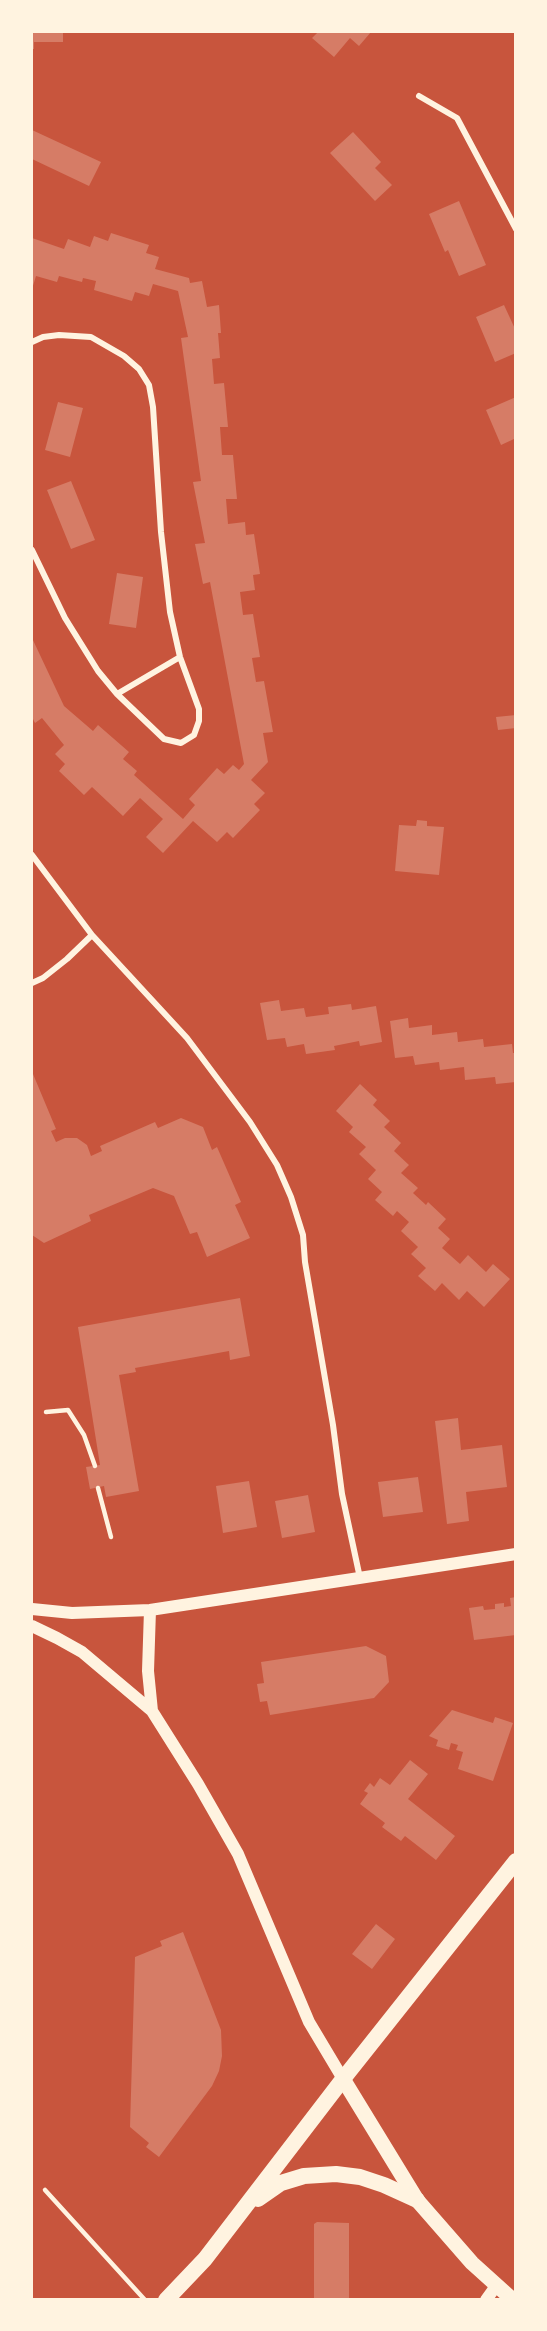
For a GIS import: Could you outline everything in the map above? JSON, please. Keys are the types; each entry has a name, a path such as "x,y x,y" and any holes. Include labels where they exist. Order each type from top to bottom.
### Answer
{"highway":[{"path":"166,2300 205,2259 343,2079 516,1862"},
{"path":"241,2213 281,2183 304,2176 336,2174 360,2177 417,2200"}],"main road":[{"path":"32,1609 72,1613 150,1610 516,1554"},
{"path":"150,1610 147,1671 152,1711"},
{"path":"32,1626 82,1653 152,1711 238,1854 309,2022 417,2200 472,2263 513,2300"},
{"path":"486,2300 496,2286"}],"street":[{"path":"419,96 457,118 516,229"},
{"path":"32,342 59,334 91,337 124,356 139,369 149,385 153,406 161,532 170,612 180,657 199,709 197,729 188,739 181,743 164,739 117,694 98,671 65,618 32,550"},
{"path":"117,694 180,657"},
{"path":"32,855 92,935 186,1038 250,1122 277,1165 291,1197 303,1235 305,1262 333,1425 342,1494 360,1578"},
{"path":"32,983 67,959 92,935"}],"lane":[{"path":"46,1412 68,1410 84,1435 94,1466"},
{"path":"98,1488 111,1537"},
{"path":"45,2190 145,2300"}],"building":[{"path":"32,32 63,32 63,42 34,42 34,49 32,49"},
{"path":"318,32 371,32 359,46 350,38 334,57 312,38"},
{"path":"32,130 101,162 89,186 32,159"},
{"path":"353,132 381,162 375,168 392,185 375,201 330,153"},
{"path":"459,201 486,265 459,276 448,250 445,252 429,214"},
{"path":"111,233 149,245 146,253 159,257 155,269 189,278 190,283 202,281 207,307 219,305 220,358 212,359 214,384 224,383 228,427 220,427 222,455 233,455 237,499 226,499 228,524 245,522 246,535 254,534 260,574 253,575 255,590 240,592 243,615 253,614 260,657 252,658 256,682 264,681 273,732 263,733 268,762 251,780 265,793 254,804 260,810 233,838 227,832 217,842 193,821 163,853 146,837 163,819 140,798 123,816 92,787 84,795 59,771 65,764 55,754 64,745 42,718 35,723 32,717 32,638 64,706 93,731 98,725 129,752 123,759 137,771 134,775 183,819 195,805 189,799 217,768 224,774 233,765 239,770 244,764 210,582 203,584 195,544 205,543 193,482 201,481 181,338 188,337 178,291 153,284 149,296 135,292 132,301 94,290 96,281 83,278 82,282 59,276 57,282 36,276 32,289 32,238 64,249 68,239 90,247 94,236 108,241"},
{"path":"504,305 516,331 516,353 495,362 476,317"},
{"path":"516,397 516,443 514,439 501,445 486,410"},
{"path":"58,402 83,408 70,457 45,450"},
{"path":"71,481 95,540 71,549 47,490"},
{"path":"117,573 143,577 136,628 109,624"},
{"path":"516,715 516,728 498,730 496,717"},
{"path":"417,820 427,821 427,826 444,827 439,875 395,871 399,825 416,826"},
{"path":"279,1000 281,1011 304,1008 306,1017 329,1014 328,1007 351,1004 352,1010 376,1006 382,1042 360,1046 359,1041 334,1046 335,1050 306,1054 304,1044 287,1047 285,1038 267,1040 260,1003"},
{"path":"408,1018 409,1028 432,1025 432,1035 457,1032 458,1042 483,1039 484,1047 512,1044 513,1053 516,1053 516,1082 496,1084 495,1077 465,1080 464,1067 440,1070 439,1062 415,1065 413,1056 395,1058 390,1021"},
{"path":"33,1074 56,1129 51,1131 56,1142 65,1138 77,1138 87,1145 91,1156 102,1151 100,1146 155,1122 158,1128 181,1118 203,1127 212,1150 217,1147 241,1202 235,1205 250,1238 207,1257 197,1232 190,1234 174,1196 153,1188 89,1215 91,1221 44,1243 32,1235"},
{"path":"360,1084 377,1100 373,1105 390,1121 384,1127 401,1143 394,1151 409,1165 401,1173 418,1188 413,1193 426,1205 428,1202 446,1219 438,1228 450,1239 442,1248 460,1264 468,1255 486,1272 493,1264 510,1279 484,1307 467,1291 459,1300 442,1283 435,1291 418,1276 426,1268 411,1254 418,1247 401,1231 409,1222 397,1211 393,1216 375,1200 382,1192 368,1179 376,1170 359,1154 366,1147 349,1132 353,1127 336,1111"},
{"path":"240,1298 250,1356 230,1360 229,1351 135,1368 136,1372 119,1375 139,1491 106,1497 104,1486 90,1489 86,1467 100,1465 78,1327"},
{"path":"458,1418 461,1450 502,1445 507,1487 466,1492 469,1521 447,1524 435,1421"},
{"path":"418,1477 423,1512 383,1517 378,1482"},
{"path":"249,1481 257,1527 223,1533 216,1486"},
{"path":"308,1495 315,1532 282,1538 275,1501"},
{"path":"516,1597 516,1635 474,1640 469,1608 483,1606 484,1610 495,1609 495,1604 504,1603 504,1607 511,1606 510,1598"},
{"path":"366,1646 386,1656 389,1682 374,1698 270,1715 267,1701 260,1702 257,1684 264,1683 261,1662"},
{"path":"452,1710 493,1723 495,1717 513,1723 493,1781 458,1769 463,1752 456,1750 458,1745 451,1743 449,1750 436,1746 438,1740 429,1736"},
{"path":"410,1760 428,1774 408,1799 455,1836 436,1860 405,1836 401,1841 382,1827 385,1823 360,1804 368,1793 364,1791 370,1783 374,1787 380,1778 390,1785"},
{"path":"376,1924 395,1939 372,1969 352,1954"},
{"path":"183,1932 221,2030 222,2056 219,2071 212,2086 159,2157 146,2147 149,2143 130,2127 135,1957 162,1946 160,1941"},
{"path":"317,2222 349,2223 349,2300 314,2300 314,2224"}]}
